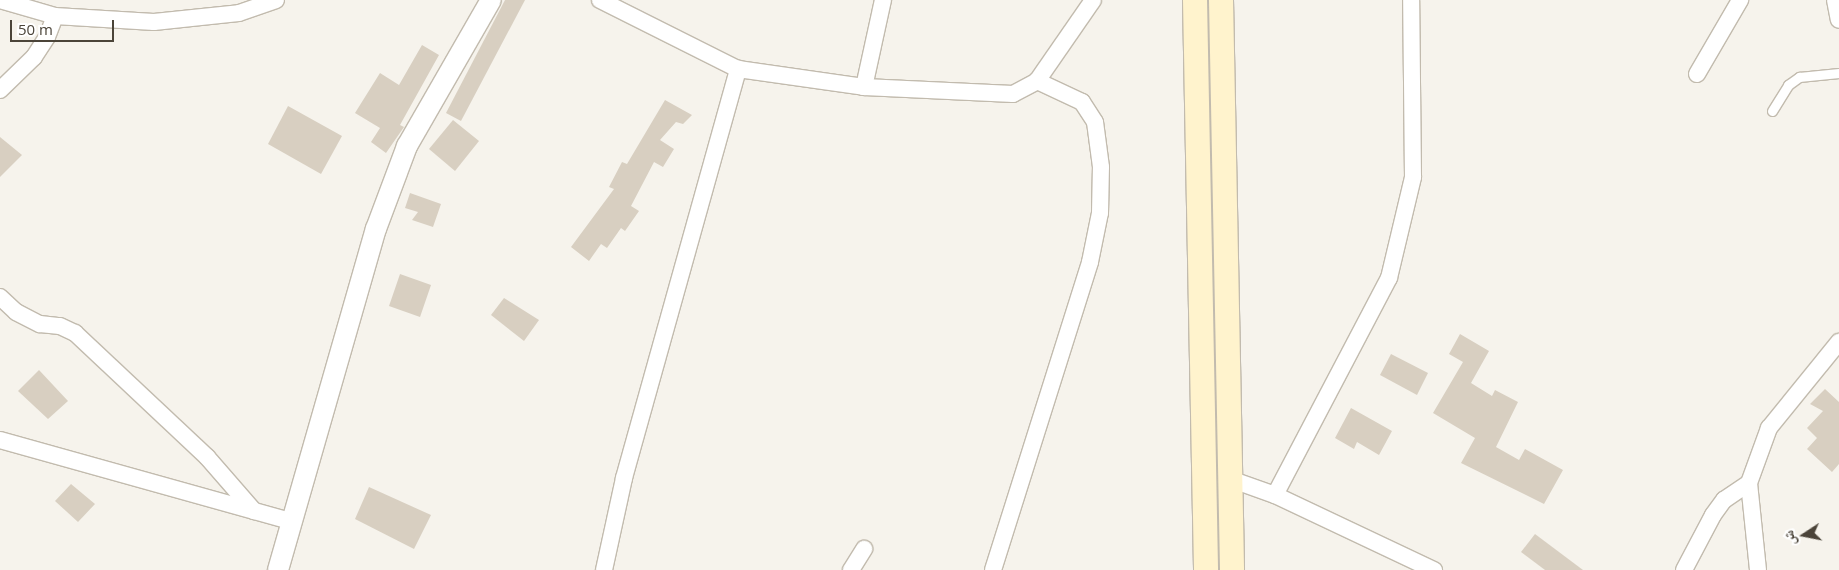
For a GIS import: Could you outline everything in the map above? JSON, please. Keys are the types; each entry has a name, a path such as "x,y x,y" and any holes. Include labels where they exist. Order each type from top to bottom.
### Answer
{"main road":[{"path":"1195,0 1206,570"},
{"path":"1222,0 1232,570"}],"street":[{"path":"0,0 55,16 154,22 238,13 276,0"},
{"path":"278,570 376,229 407,146 490,0"},
{"path":"600,0 738,68 864,87 1013,94 1037,81 1093,0"},
{"path":"864,87 883,0"},
{"path":"1275,495 1389,278 1413,177 1411,0"},
{"path":"1697,74 1740,0"},
{"path":"1835,0 1839,20"},
{"path":"0,90 34,57 48,38 55,16"},
{"path":"604,570 624,478 738,68"},
{"path":"993,570 1090,262 1100,213 1101,167 1095,122 1082,102 1037,81"},
{"path":"0,298 16,312 40,324 60,326 74,333 207,457 254,511"},
{"path":"1758,570 1749,483 1769,428 1839,342"},
{"path":"0,440 293,522"},
{"path":"1230,479 1275,495 1434,570"},
{"path":"1684,570 1713,515 1724,500 1749,483"},
{"path":"851,570 864,549"}],"lane":[{"path":"1772,111 1788,85 1799,77 1839,73"}],"building":[{"path":"505,0 525,0 461,121 446,113"},
{"path":"422,45 439,55 400,125 404,127 386,153 371,142 380,128 355,113 380,73 399,85"},
{"path":"665,100 692,115 683,124 676,122 660,140 674,149 663,167 654,162 631,206 639,211 625,231 621,228 607,248 601,244 589,261 571,247 614,189 609,187 622,162 627,164"},
{"path":"288,106 342,136 321,174 268,144"},
{"path":"453,120 479,141 455,171 429,149"},
{"path":"0,137 22,155 0,177"},
{"path":"410,193 441,204 433,227 412,220 418,212 405,208"},
{"path":"400,274 431,285 420,317 389,306"},
{"path":"504,298 539,320 524,341 491,315"},
{"path":"1460,334 1489,351 1471,383 1492,396 1495,390 1518,402 1496,447 1519,460 1525,449 1563,470 1544,504 1461,463 1475,438 1433,413 1463,362 1449,354"},
{"path":"1391,354 1428,373 1417,395 1380,375"},
{"path":"39,370 68,401 48,419 18,391"},
{"path":"1825,389 1839,402 1839,464 1832,472 1807,449 1817,438 1807,428 1823,411 1810,404"},
{"path":"1351,408 1392,431 1379,455 1357,442 1354,449 1335,438"},
{"path":"71,484 95,504 78,522 55,501"},
{"path":"369,487 431,515 414,549 355,519"},
{"path":"1535,534 1583,570 1545,570 1521,552"}]}
